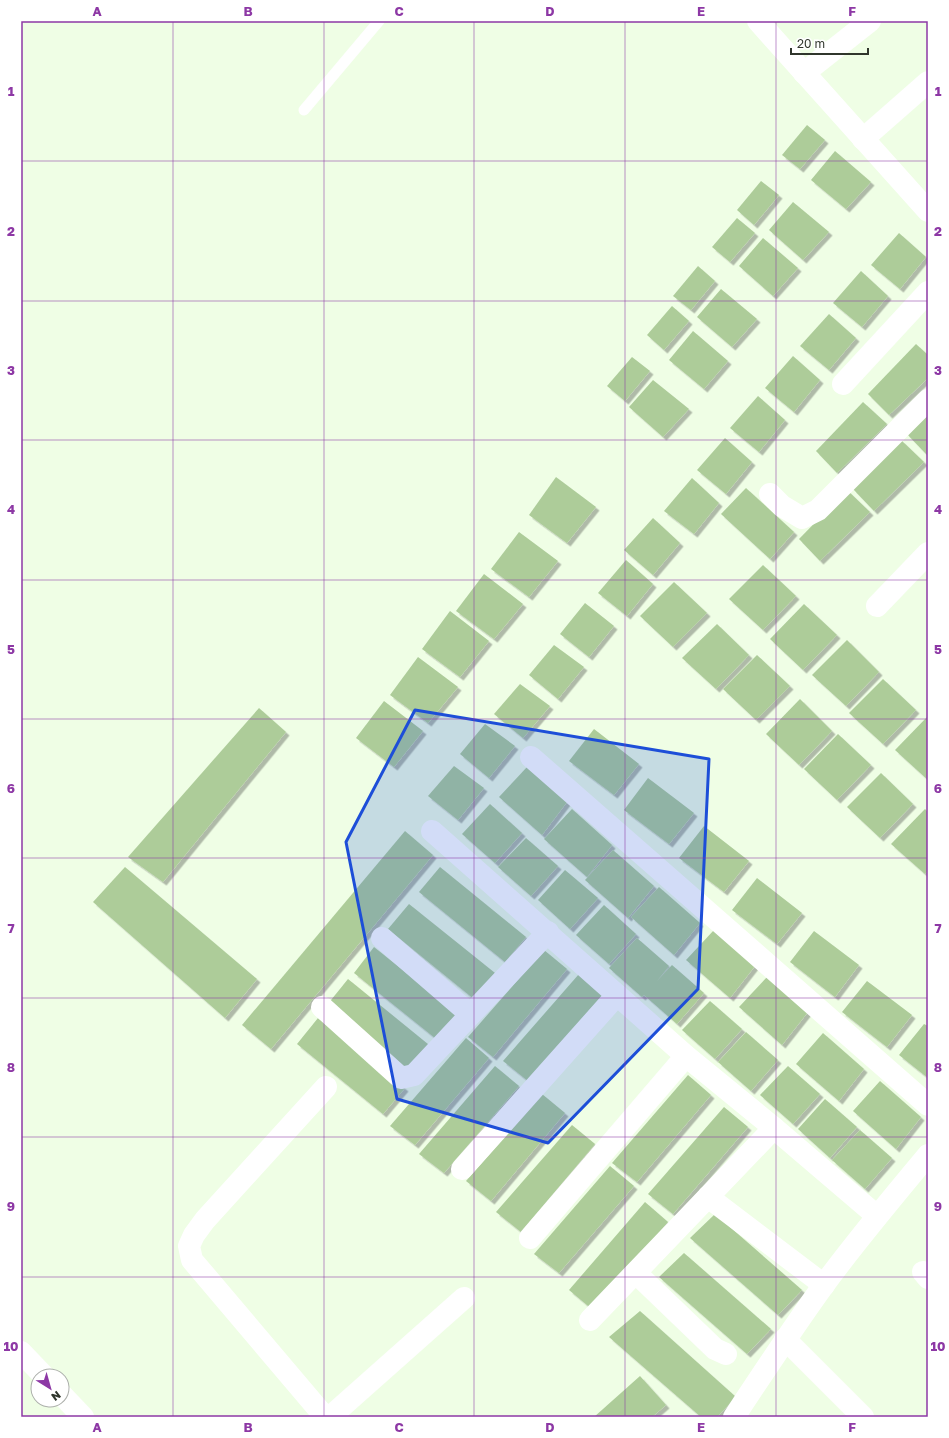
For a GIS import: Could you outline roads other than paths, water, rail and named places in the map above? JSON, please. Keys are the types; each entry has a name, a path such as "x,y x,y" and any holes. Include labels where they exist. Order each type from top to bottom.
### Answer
{"street":[{"path":"758,21 928,211"},
{"path":"804,73 870,21"},
{"path":"863,138 928,82"},
{"path":"843,384 928,292"},
{"path":"770,494 782,506 802,518 818,510 928,400"},
{"path":"877,606 928,553"},
{"path":"531,757 928,1105"},
{"path":"432,831 548,932 686,1056 774,1128 877,1216"},
{"path":"322,1007 401,1078 414,1075 548,932"},
{"path":"382,938 470,1014"},
{"path":"462,1169 617,995"},
{"path":"530,1238 686,1056"},
{"path":"325,1417 192,1260 189,1246 194,1234 205,1220 326,1087"},
{"path":"590,1320 774,1128"},
{"path":"734,1417 785,1339 824,1285 877,1216 928,1155"},
{"path":"708,1197 824,1285"},
{"path":"636,1273 716,1349 726,1354"},
{"path":"330,1417 464,1298"},
{"path":"785,1339 863,1417"},
{"path":"21,1352 36,1368"},
{"path":"70,1403 83,1417"}],"lane":[{"path":"304,110 378,21"}]}
